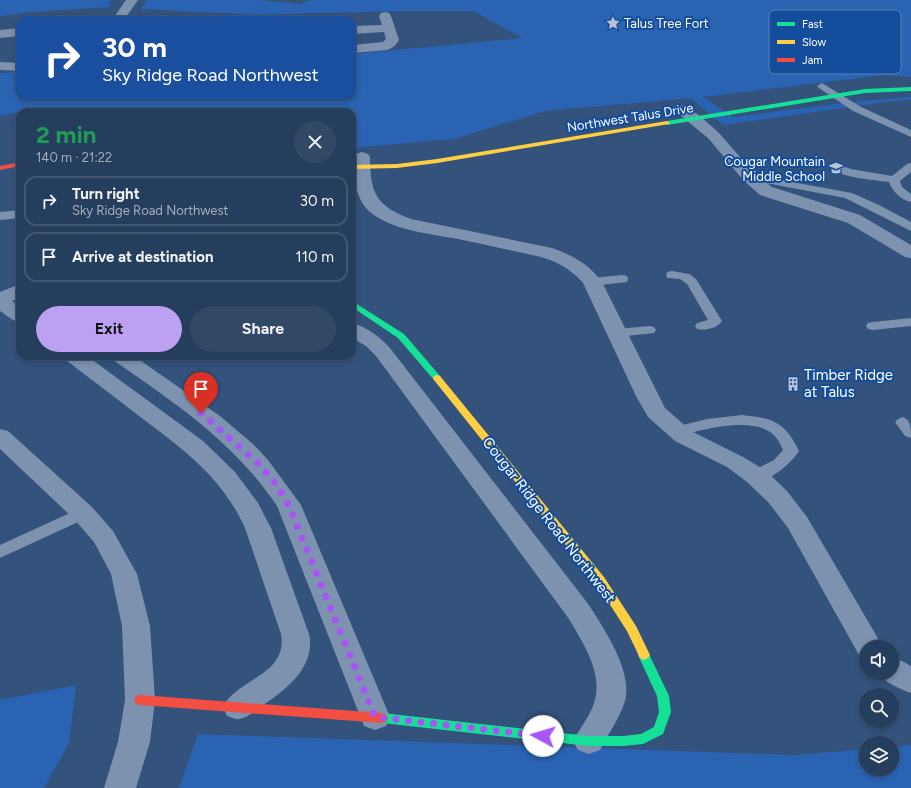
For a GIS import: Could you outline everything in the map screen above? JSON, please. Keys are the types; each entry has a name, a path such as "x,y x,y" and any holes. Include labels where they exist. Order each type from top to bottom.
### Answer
{"street":[{"path":"121,16 132,0"},
{"path":"356,29 387,22 393,40 392,43 383,46 356,49"},
{"path":"0,34 16,32"},
{"path":"0,66 16,67"},
{"path":"878,81 911,81"},
{"path":"818,87 836,84"},
{"name":"Northwest Talus Drive","path":"360,161 437,161 686,111 865,91 911,89"},
{"path":"686,111 722,144 749,178 766,191 780,197 854,219 911,253"},
{"path":"360,161 364,186 372,206 390,218 406,223 546,252 561,257 576,265 592,282 656,412 683,436 735,462 756,476 778,496 798,523 864,640"},
{"path":"0,168 16,165"},
{"path":"16,292 0,301 16,313"},
{"name":"Cougar Ridge Road Northwest","path":"140,700 375,717 589,741 623,741 643,739 659,730 666,712 663,696 632,629 600,580 415,351 401,336 356,306"},
{"name":"Cougar Ridge Road Northwest","path":"356,331 373,342 383,352 579,612 598,644 609,670 612,682 612,696 589,741"},
{"path":"78,360 195,446 211,460 249,509 258,528 295,634 297,648 293,659 283,672 238,707"},
{"path":"126,360 212,422 260,465 278,487 289,506 375,717"},
{"path":"0,436 83,513 104,537 124,574 136,626 140,700 134,742 120,788"}],"lane":[{"path":"818,87 836,95 862,111 911,134"},
{"path":"836,167 848,172 894,180 911,166"},
{"path":"749,178 848,195 875,207 911,227"},
{"path":"894,180 895,185 900,192 911,199"},
{"path":"0,216 16,214"},
{"path":"672,275 681,275 690,278 694,284 715,321 711,324 702,326"},
{"path":"592,282 622,279"},
{"path":"873,326 911,322"},
{"path":"617,333 649,330"},
{"path":"677,431 702,425 743,420 763,422 780,431 788,441 791,451 780,464 756,476"},
{"path":"0,552 83,513"}],"shaded area":[{"path":"0,0 111,0 109,7 33,12 0,16"},
{"path":"147,0 257,0 301,4 310,0 911,0 911,77 885,75 703,97 733,117 860,101 911,97 911,100 885,102 723,125 691,98 545,111 454,139 356,148 356,108 16,108 16,113 0,116 0,73 16,72 16,100 356,100 356,54 522,38 473,11 404,11 256,15 141,9"},
{"path":"76,685 69,743 44,788 0,788 0,700"},
{"path":"198,734 796,755 859,750 859,776 899,776 899,746 911,745 911,788 179,788"}],"traffic: fast":[{"path":"667,123 865,91 911,89"},
{"path":"356,306 401,336 437,378"},
{"path":"382,718 589,741 623,741 643,739 659,730 665,712 663,696 644,655"}],"traffic: slow":[{"path":"356,167 397,166 437,161 667,123"},
{"path":"437,378 600,580 632,629 644,655"}],"traffic: jam":[{"path":"0,168 16,165"},
{"path":"140,700 382,718"}],"place":[{"name":"Talus Tree Fort","path":"613,23"},
{"name":"Cougar Mountain Middle School","path":"836,168"},
{"name":"Timber Ridge at Talus","path":"793,384"}],"route":[{"path":"201,413 260,465 278,487 289,506 375,717 543,736"}]}
